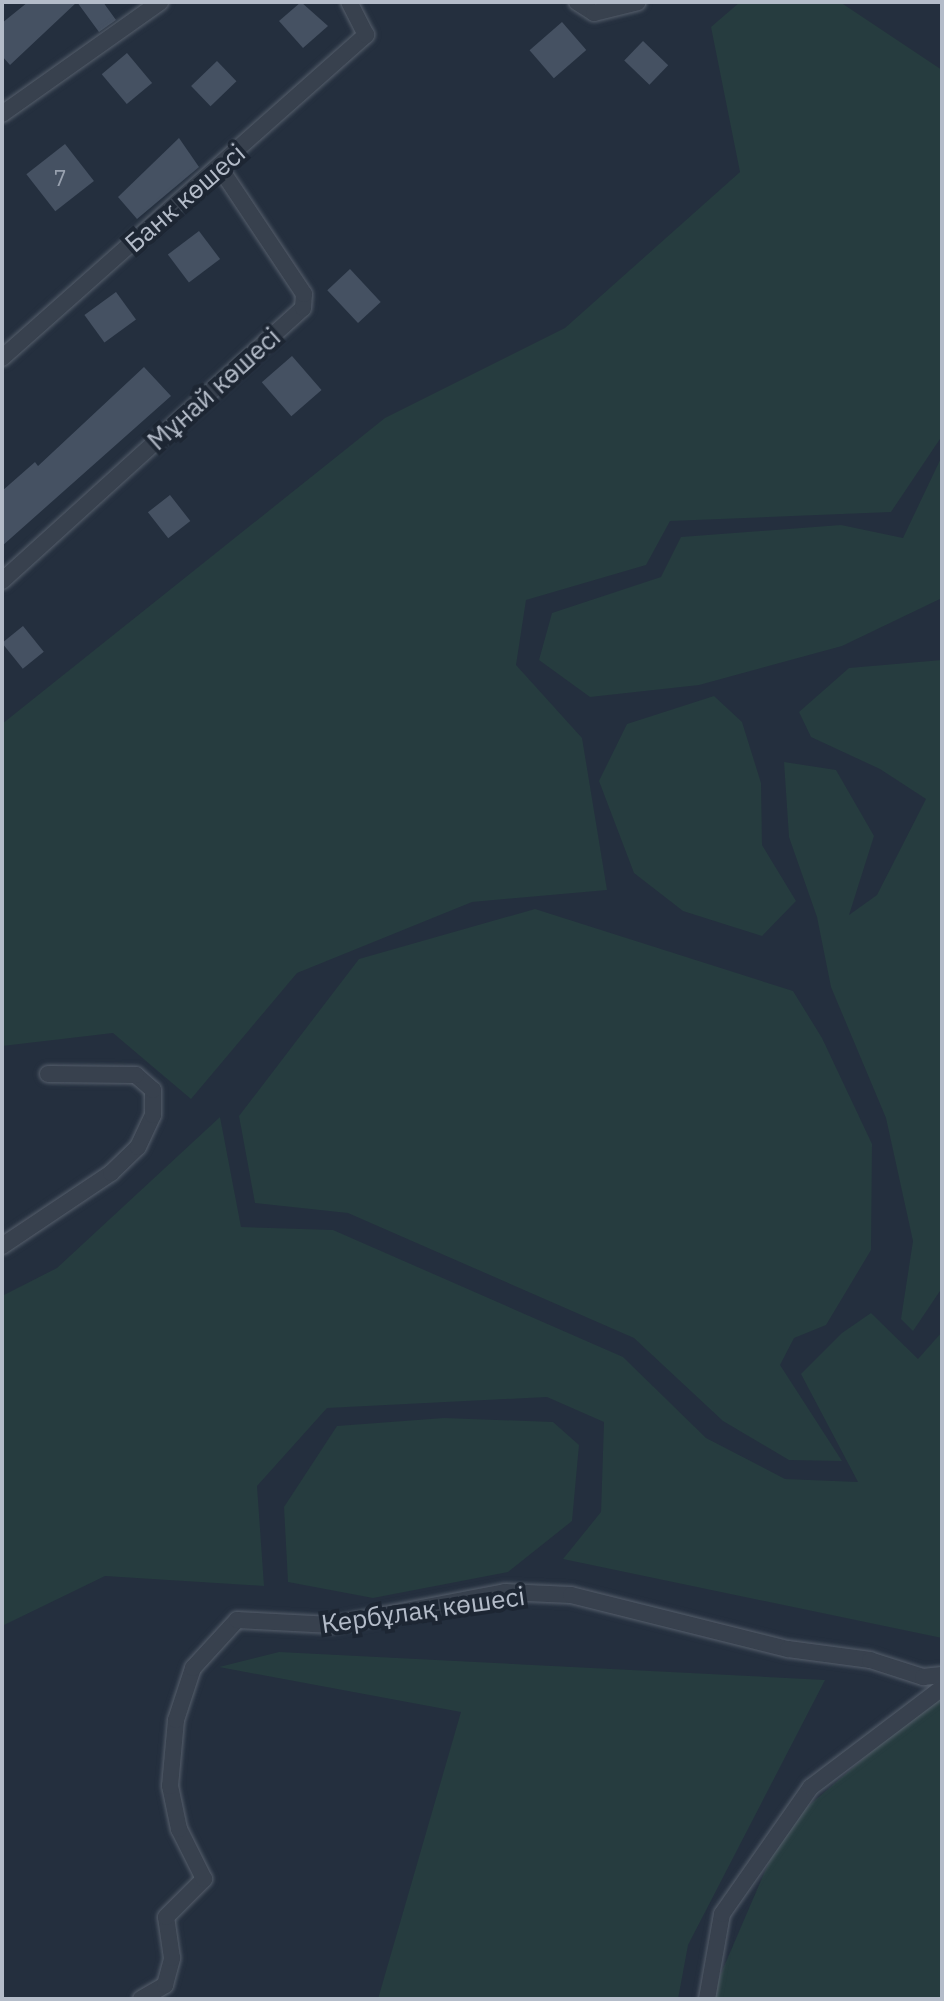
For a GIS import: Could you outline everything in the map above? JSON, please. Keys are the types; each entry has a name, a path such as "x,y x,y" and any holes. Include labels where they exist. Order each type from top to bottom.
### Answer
{"street":[{"path":"2,114 160,2"},
{"name":"Банк көшесі","path":"2,358 220,168 366,35 349,2"},
{"path":"577,2 594,13 638,2"},
{"name":"Мұнай көшесі","path":"2,581 303,308 304,294 220,168"},
{"path":"2,1246 111,1173 138,1147 153,1115 153,1090 136,1075 48,1074"},
{"name":"Кербұлақ көшесі","path":"141,1999 165,1985 172,1958 166,1917 204,1879 179,1829 170,1786 176,1720 193,1668 237,1620 332,1625 505,1592 571,1595 741,1639 870,1660 923,1677 942,1675"},
{"path":"707,1999 722,1914 811,1787 942,1688"}],"green space":[{"path":"740,2 840,2 942,70 942,436 891,512 670,521 646,565 526,600 516,665 582,738 607,890 472,902 297,973 191,1099 113,1033 2,1046 2,724 385,418 565,328 740,172 711,27"},
{"path":"942,456 942,598 842,646 699,685 590,697 539,660 552,613 661,577 681,537 841,525 903,538"},
{"path":"942,660 942,1288 913,1331 901,1319 913,1241 886,1118 831,987 817,917 789,837 784,762 836,770 874,836 849,915 877,895 926,799 880,769 811,737 799,712 849,668"},
{"path":"714,696 742,722 761,783 762,845 796,901 762,936 683,911 634,873 599,781 627,724"},
{"path":"535,909 793,991 822,1038 872,1144 871,1250 826,1325 794,1338 780,1365 842,1461 789,1460 723,1421 634,1338 348,1213 255,1203 239,1116 359,959"},
{"path":"220,1117 241,1227 333,1230 623,1357 706,1438 785,1479 858,1482 801,1374 842,1333 871,1313 918,1359 942,1332 942,1638 563,1559 601,1512 604,1422 547,1397 327,1408 257,1486 264,1586 105,1576 2,1626 2,1296 57,1268"},
{"path":"444,1418 553,1422 579,1445 572,1521 508,1572 373,1598 288,1582 284,1507 337,1426"},
{"path":"279,1652 825,1680 688,1945 678,1999 378,1999 461,1712 219,1667"},
{"path":"942,1691 942,1999 710,1999 784,1827"}],"building":[{"path":"28,2 77,2 10,65 2,56 2,23"},
{"path":"77,2 103,2 116,20 99,32"},
{"path":"301,2 328,26 303,48 279,21"},
{"path":"562,22 586,50 554,78 530,50"},
{"path":"643,41 668,65 649,85 624,60"},
{"path":"127,53 152,83 127,104 102,74"},
{"path":"217,61 236,81 211,106 191,86"},
{"path":"179,138 199,167 137,219 118,197"},
{"path":"65,144 94,181 55,211 26,174"},
{"path":"199,231 220,259 189,282 168,254"},
{"path":"350,269 381,302 358,323 327,290"},
{"path":"116,292 136,320 104,342 84,315"},
{"path":"292,356 322,390 291,416 262,382"},
{"path":"144,367 171,396 2,546 2,491 35,462 38,466"},
{"path":"170,495 190,521 168,538 148,512"},
{"path":"23,626 44,652 23,669 2,643"}]}
